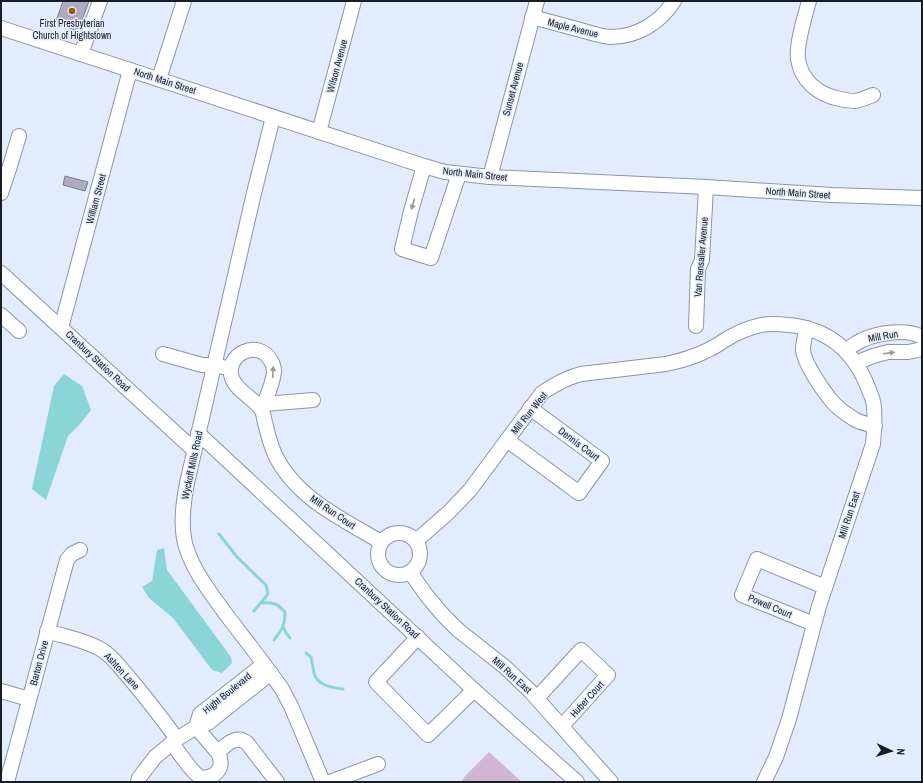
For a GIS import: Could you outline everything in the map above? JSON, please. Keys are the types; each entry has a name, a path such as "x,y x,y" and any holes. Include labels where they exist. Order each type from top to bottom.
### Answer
{"street":[{"path":"81,54 100,1"},
{"path":"159,79 184,1"},
{"name":"Wilson Avenue","path":"319,132 354,1"},
{"name":"Sunset Avenue","path":"490,177 537,1"},
{"name":"Maple Avenue","path":"532,17 597,35 624,36 648,27 658,20 668,10 674,1"},
{"path":"809,1 798,48 798,58 805,77 811,85 820,92 835,98 856,101 873,95"},
{"name":"North Main Street","path":"1,28 445,172 490,177 706,187 832,195 922,198"},
{"name":"William Street","path":"61,328 130,70"},
{"name":"Wyckoff Mills Road","path":"273,117 256,183 194,450 183,506 183,526 186,546 194,567 209,590 282,689 291,706 323,782"},
{"path":"1,193 19,136"},
{"path":"424,166 402,249 431,258 459,174"},
{"name":"Van Rensaller Avenue","path":"696,326 698,269 702,260 706,187"},
{"name":"Cranbury Station Road","path":"1,273 194,450"},
{"path":"1,315 19,331"},
{"name":"Mill Run East","path":"749,328 764,325 783,324 807,328 827,336 846,350 865,377 874,402 875,426 873,444 825,587 789,719 776,757 764,782"},
{"name":"Mill Run West","path":"416,541 449,512 470,490 542,393 556,383 581,374 666,364 679,361 708,351 737,333 749,328"},
{"path":"807,328 803,351 815,377 830,400 856,420 875,426"},
{"name":"Mill Run","path":"846,350 861,341 874,336 896,332 916,334 922,337"},
{"path":"263,407 273,379 273,364 265,353 250,349 237,356 233,362 231,369 232,377 234,383 263,407 313,400"},
{"name":"Mill Run","path":"856,363 872,356 888,352 908,352 922,349"},
{"path":"163,354 202,365 214,365 231,369"},
{"name":"Mill Run Court","path":"263,407 269,439 275,454 281,465 294,482 309,497 328,511 381,542"},
{"name":"Dennis Court","path":"507,440 579,493 602,461 530,408"},
{"name":"Cranbury Station Road","path":"198,433 474,690 577,782"},
{"path":"395,533 401,533 407,534 416,541 419,547 419,561 410,572 398,575 386,571 379,561 378,554 378,548 385,538 395,533"},
{"name":"Barton Drive","path":"7,782 67,560 72,554 80,550"},
{"name":"Powell Court","path":"814,624 742,594 757,559 825,587"},
{"name":"Mill Run East","path":"410,572 443,615 458,630 505,667 537,698 611,782"},
{"name":"Ashton Lane","path":"47,632 80,640 102,650 114,660 138,688 193,772 200,777 212,776 218,772 221,759 218,752"},
{"path":"418,637 376,682 428,735 474,690"},
{"name":"Huber Court","path":"537,698 581,650 608,675 562,726"},
{"name":"Hight Boulevard","path":"138,782 139,778 155,757 174,741 196,727 208,723 235,694 267,668"},
{"path":"1,691 30,699"},
{"path":"196,727 218,752 240,738 247,742 277,782"},
{"path":"330,782 378,764"}],"shaded area":[{"path":"64,374 82,386 91,410 68,436 46,500 32,489 54,386"},
{"path":"164,548 167,570 231,657 232,663 222,673 212,670 173,618 149,598 142,587 152,581 157,550"},
{"path":"489,752 522,782 461,782"}],"building":[{"name":"First Presbyterian Church of Hightstown","path":"63,1 89,1 79,29 76,28 75,30 58,24 59,22 56,21"},
{"path":"65,176 88,182 85,191 63,185"}],"waterway":[{"path":"219,534 237,557 266,585 268,594 254,611"},
{"path":"261,603 274,604 285,612 282,627 274,640"},
{"path":"283,626 290,638"},
{"path":"306,653 311,657 314,673 318,680 330,687 343,689"}],"place":[{"name":"First Presbyterian Church of Hightstown","path":"72,11"}]}
